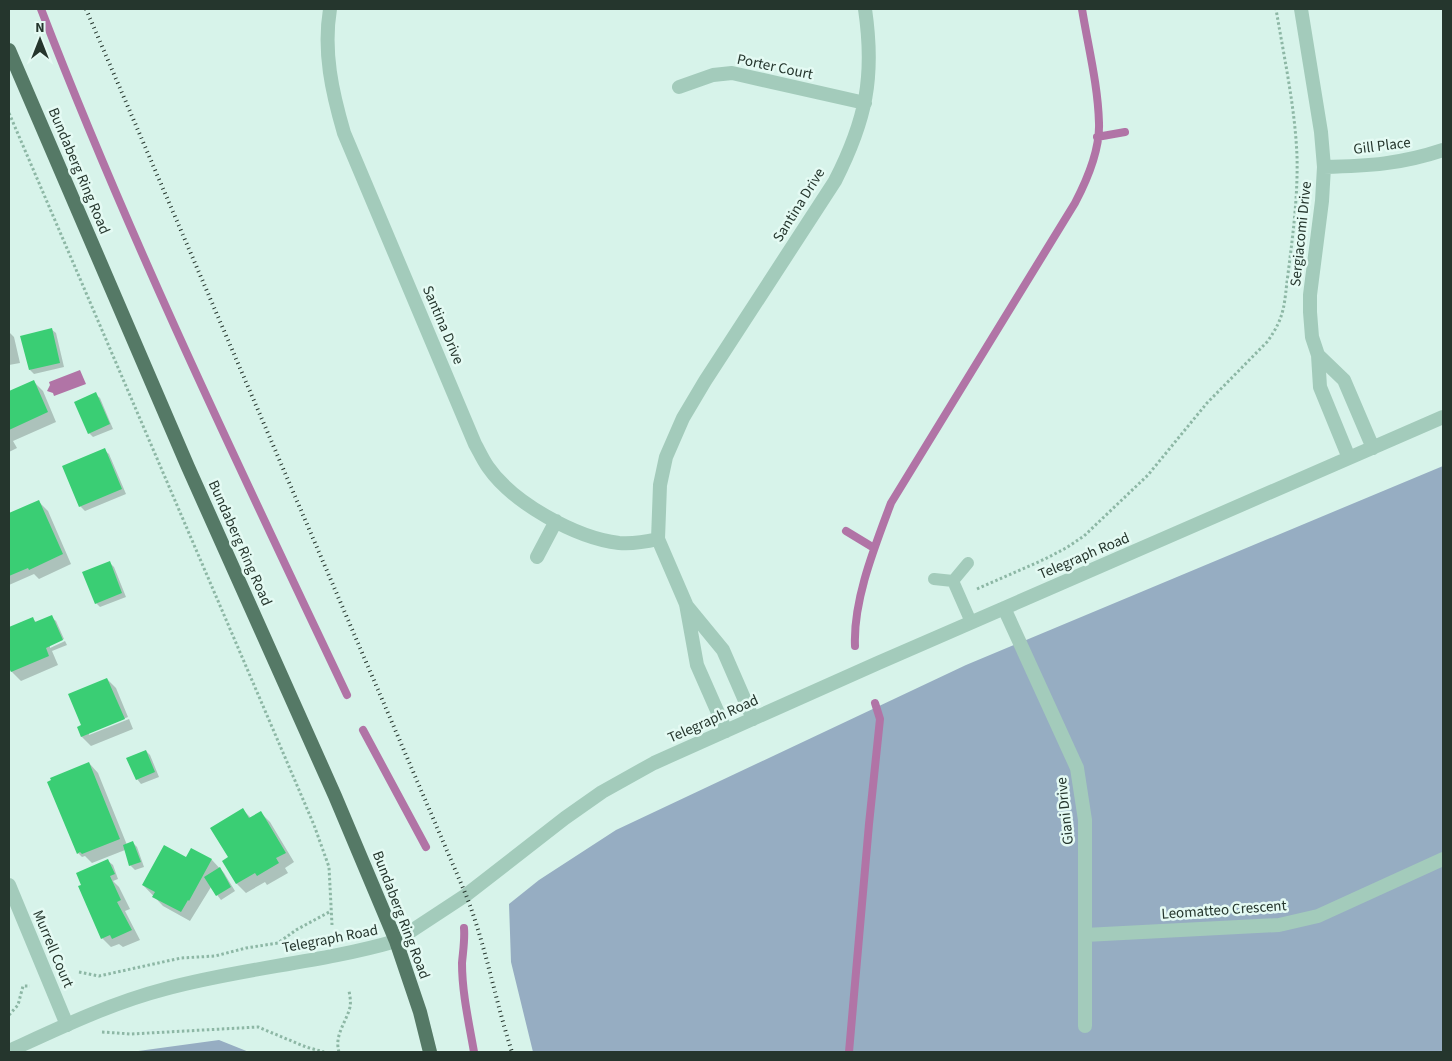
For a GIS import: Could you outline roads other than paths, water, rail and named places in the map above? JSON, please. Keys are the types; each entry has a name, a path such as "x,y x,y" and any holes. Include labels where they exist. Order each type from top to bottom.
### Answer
{"main road":[{"name":"Bundaberg Ring Road","path":"9,50 188,467 336,796 396,941 420,1012 430,1052"}],"street":[{"name":"Santina Drive","path":"330,9 327,54 333,93 344,133 475,444 489,468 512,492 538,512 579,532 620,543 640,543 658,539"},
{"name":"Santina Drive","path":"726,731 697,665 686,604 658,539 660,485 666,457 683,418 835,181 850,151 865,104 869,79 870,54 865,9"},
{"name":"Sergiacomi Drive","path":"1301,9 1321,132 1324,167 1310,312 1312,337 1318,355 1320,387 1349,458"},
{"name":"Porter Court","path":"679,87 713,75 732,73 865,104"},
{"name":"Gill Place","path":"1324,167 1398,163 1443,150"},
{"path":"1318,355 1344,380 1373,448"},
{"name":"Telegraph Road","path":"9,1051 67,1025 163,989 209,978 357,952 396,941 466,894 602,792 654,763 971,622 1443,417"},
{"path":"537,556 556,521"},
{"name":"Santina Drive","path":"686,604 723,650 753,719"},
{"name":"Giani Drive","path":"1004,608 1077,768 1085,820 1085,1026"},
{"name":"Leomatteo Crescent","path":"1085,936 1279,925 1318,916 1443,859"},
{"name":"Murrell Court","path":"9,885 67,1025"}],"lane":[{"path":"953,581 968,563"},
{"path":"934,579 953,581"},
{"path":"953,581 971,622"}],"waterway":[{"path":"41,9 149,269 347,695"},
{"path":"855,646 855,628 861,592 891,503 1075,203 1092,164 1099,133 1099,123 1095,80 1082,9"},
{"path":"1097,137 1125,132"},
{"path":"846,531 874,548"},
{"path":"849,1052 880,719 875,703"},
{"path":"363,730 426,847"},
{"path":"464,928 463,985 474,1052"}],"railway":[{"path":"86,9 466,895 479,934 512,1052"}]}
